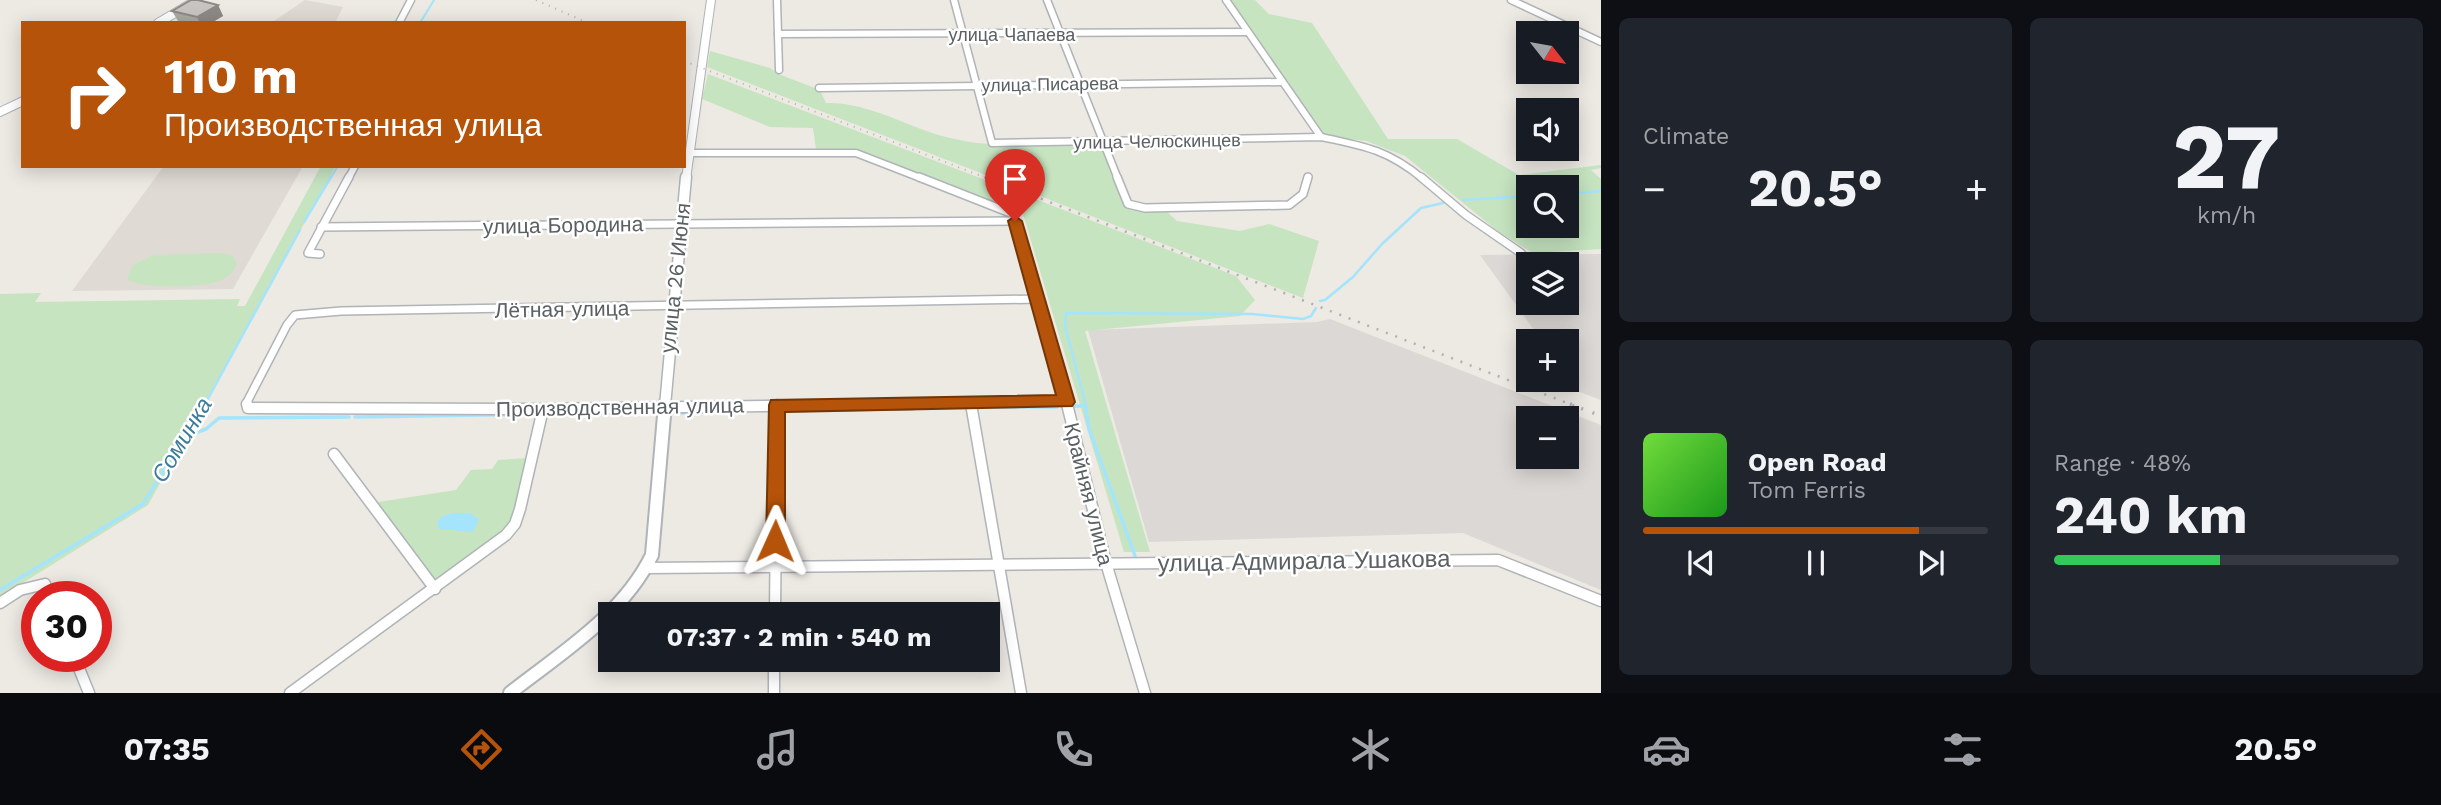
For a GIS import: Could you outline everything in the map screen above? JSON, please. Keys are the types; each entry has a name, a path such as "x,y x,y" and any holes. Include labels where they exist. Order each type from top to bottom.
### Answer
{"main road":[{"path":"161,21 197,0"},
{"name":"улица 26 Июня","path":"686,153 691,93 704,68 711,0"},
{"path":"0,112 21,102"},
{"name":"улица 26 Июня","path":"647,568 654,545 671,307 685,168"},
{"path":"510,693 621,603 647,568"}],"street":[{"path":"399,21 411,0"},
{"path":"777,0 779,71"},
{"path":"954,0 976,85"},
{"path":"1047,0 1128,204 1145,208 1289,205 1306,191 1308,177"},
{"path":"1226,0 1321,137"},
{"path":"1511,0 1601,42"},
{"name":"улица Чапаева","path":"778,34 1247,32"},
{"name":"улица Писарева","path":"819,89 1281,82"},
{"name":"улица Челюскинцев","path":"976,85 992,143 1321,137 1367,146 1400,160 1482,227 1520,252"},
{"path":"686,153 856,153 1014,218"},
{"path":"320,254 308,253 354,168"},
{"name":"улица Бородина","path":"321,227 1014,218"},
{"name":"Крайняя улица","path":"1014,218 1066,402 1106,564 1145,693"},
{"name":"Лётная улица","path":"257,409 248,408 247,402 287,325 295,315 341,311 1038,299"},
{"name":"Производственная улица","path":"257,409 543,409 1066,402"},
{"path":"971,403 1021,692"},
{"path":"775,602 777,405"},
{"path":"290,693 506,535 515,524 543,409"},
{"path":"334,454 435,589"},
{"name":"улица Адмирала Ушакова","path":"647,568 1498,560 1601,601"},
{"path":"0,603 21,590"},
{"path":"80,672 89,693"},
{"path":"774,672 774,693"}],"shaded area":[{"path":"305,0 343,7 336,21 274,21"},
{"path":"163,168 302,168 233,289 72,291"},
{"path":"1579,254 1601,254 1601,400 1579,392 1579,329 1533,329 1523,315 1579,315"},
{"path":"1480,255 1516,255 1516,305"},
{"path":"1330,319 1552,406 1516,406 1516,469 1579,469 1579,416 1601,425 1601,590 1463,533 1149,542 1088,330 1317,322"}],"green space":[{"path":"1230,0 1255,0 1269,14 1312,23 1388,139 1457,139 1519,175 1601,165 1601,168 1591,170 1601,179 1601,249 1531,252 1499,232 1405,156 1366,141 1325,136"},
{"path":"710,51 770,68 820,90 826,103 873,111 950,138 1007,145 1102,143 1125,205 1164,209 1177,221 1240,231 1269,224 1319,241 1303,298 707,67"},
{"path":"708,74 1236,276 1255,300 1240,316 1085,331 1150,552 1124,552 1023,214 854,151 816,149 813,128 770,127 702,99"},
{"path":"320,168 335,168 148,505 26,581 21,581 21,584 0,597 0,294 41,293 35,302 240,299 237,306 245,306"},
{"path":"222,253 233,256 237,264 229,275 216,282 156,286 127,279 133,265 154,255"},
{"path":"528,458 517,511 504,532 437,584 372,503 456,490 471,470 492,469 498,460"}],"water":[{"path":"469,513 479,519 473,532 439,529 437,523 442,516"}],"building":[{"path":"191,0 218,5 197,17 172,11"}],"waterway":[{"name":"Соминка","path":"421,21 434,0"},
{"name":"Соминка","path":"330,179 337,168"},
{"name":"Соминка","path":"304,222 331,177"},
{"path":"1579,193 1601,191"},
{"path":"1463,200 1516,197"},
{"path":"1320,301 1325,300 1353,277 1382,244 1421,208 1443,203"},
{"name":"Соминка","path":"204,406 300,230"},
{"path":"1086,406 1065,326 1066,313 1252,314 1303,319 1311,316 1316,308"},
{"name":"Соминка","path":"0,590 143,504 205,404"},
{"path":"1085,404 1089,429 1135,556"},
{"path":"1072,406 1085,406"},
{"path":"914,408 967,407"},
{"path":"976,407 1057,407"},
{"path":"677,413 711,412"},
{"path":"546,414 646,413"},
{"path":"355,417 539,414"},
{"path":"187,436 206,429 219,418 349,417"}],"railway":[{"path":"536,0 583,21"},
{"path":"686,62 989,179"},
{"path":"985,177 1575,406"},
{"path":"1570,404 1601,416"}],"route":[{"path":"775,541 777,405 1066,402 1015,221"}]}
